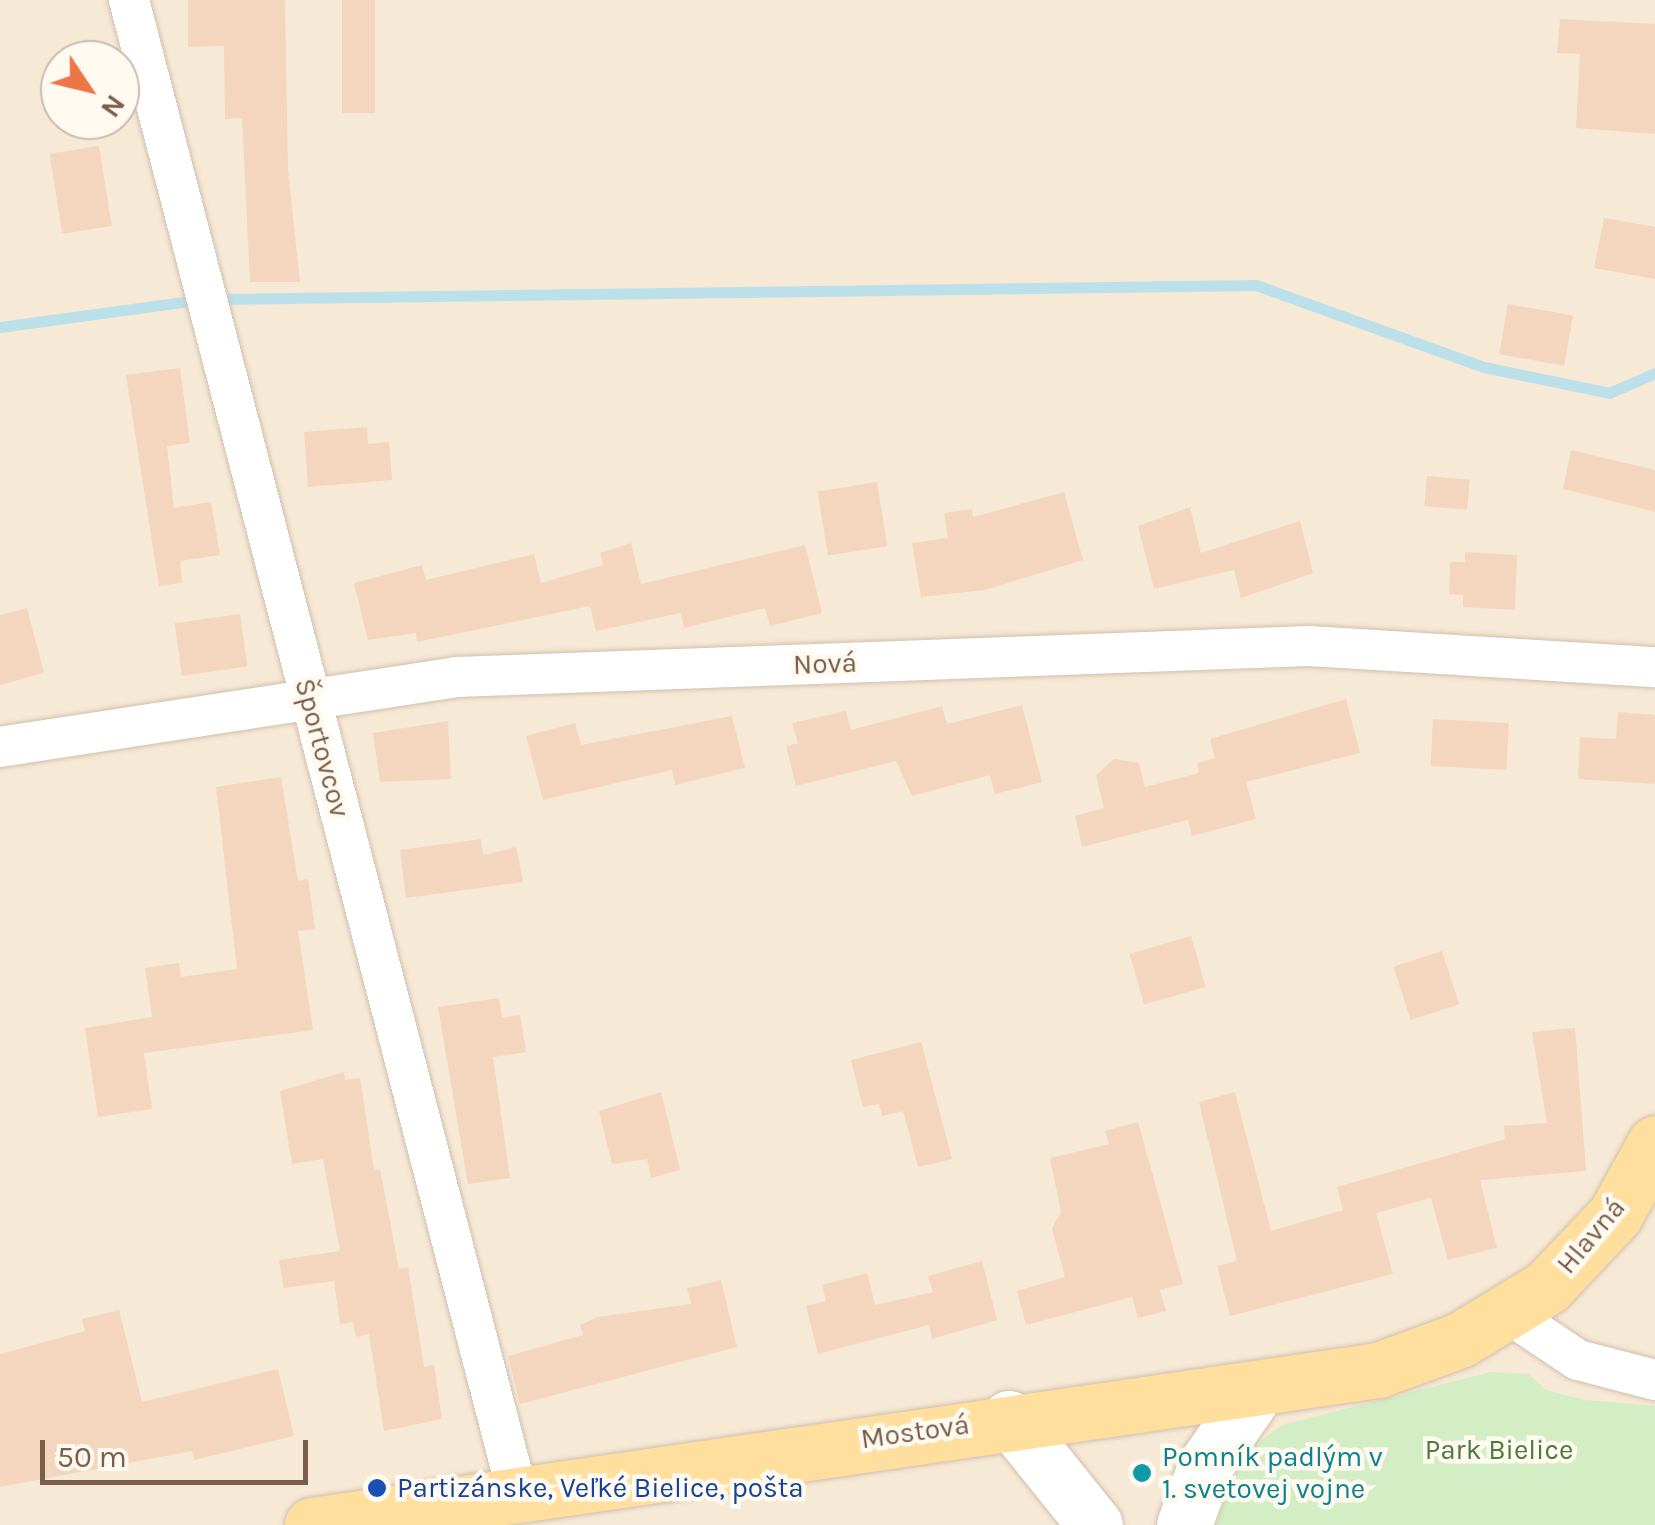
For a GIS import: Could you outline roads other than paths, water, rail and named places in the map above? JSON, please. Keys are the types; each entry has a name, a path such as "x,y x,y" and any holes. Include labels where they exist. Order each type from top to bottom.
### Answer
{"main road":[{"name":"Hlavná","path":"1509,1314 1584,1251 1655,1144"},
{"name":"Mostová","path":"312,1525 1009,1418 1378,1370 1509,1314"},
{"path":"1184,1525 1206,1464 1259,1388"},
{"path":"1009,1418 1095,1525"}],"street":[{"name":"Športovcov","path":"128,0 518,1495"},
{"name":"Nová","path":"0,747 456,677 1309,646 1655,667"},
{"path":"1509,1314 1578,1360 1655,1380"}],"waterway":[{"path":"216,299 1256,285 1484,367 1609,393 1655,373"},
{"path":"0,327 198,300"}],"place":[{"name":"Pomník padlým v 1. svetovej vojne","path":"1142,1473"},
{"name":"Partizánske, Veľké Bielice, pošta","path":"377,1488"}],"park label":[{"name":"Park Bielice","path":"1499,1450"}]}
